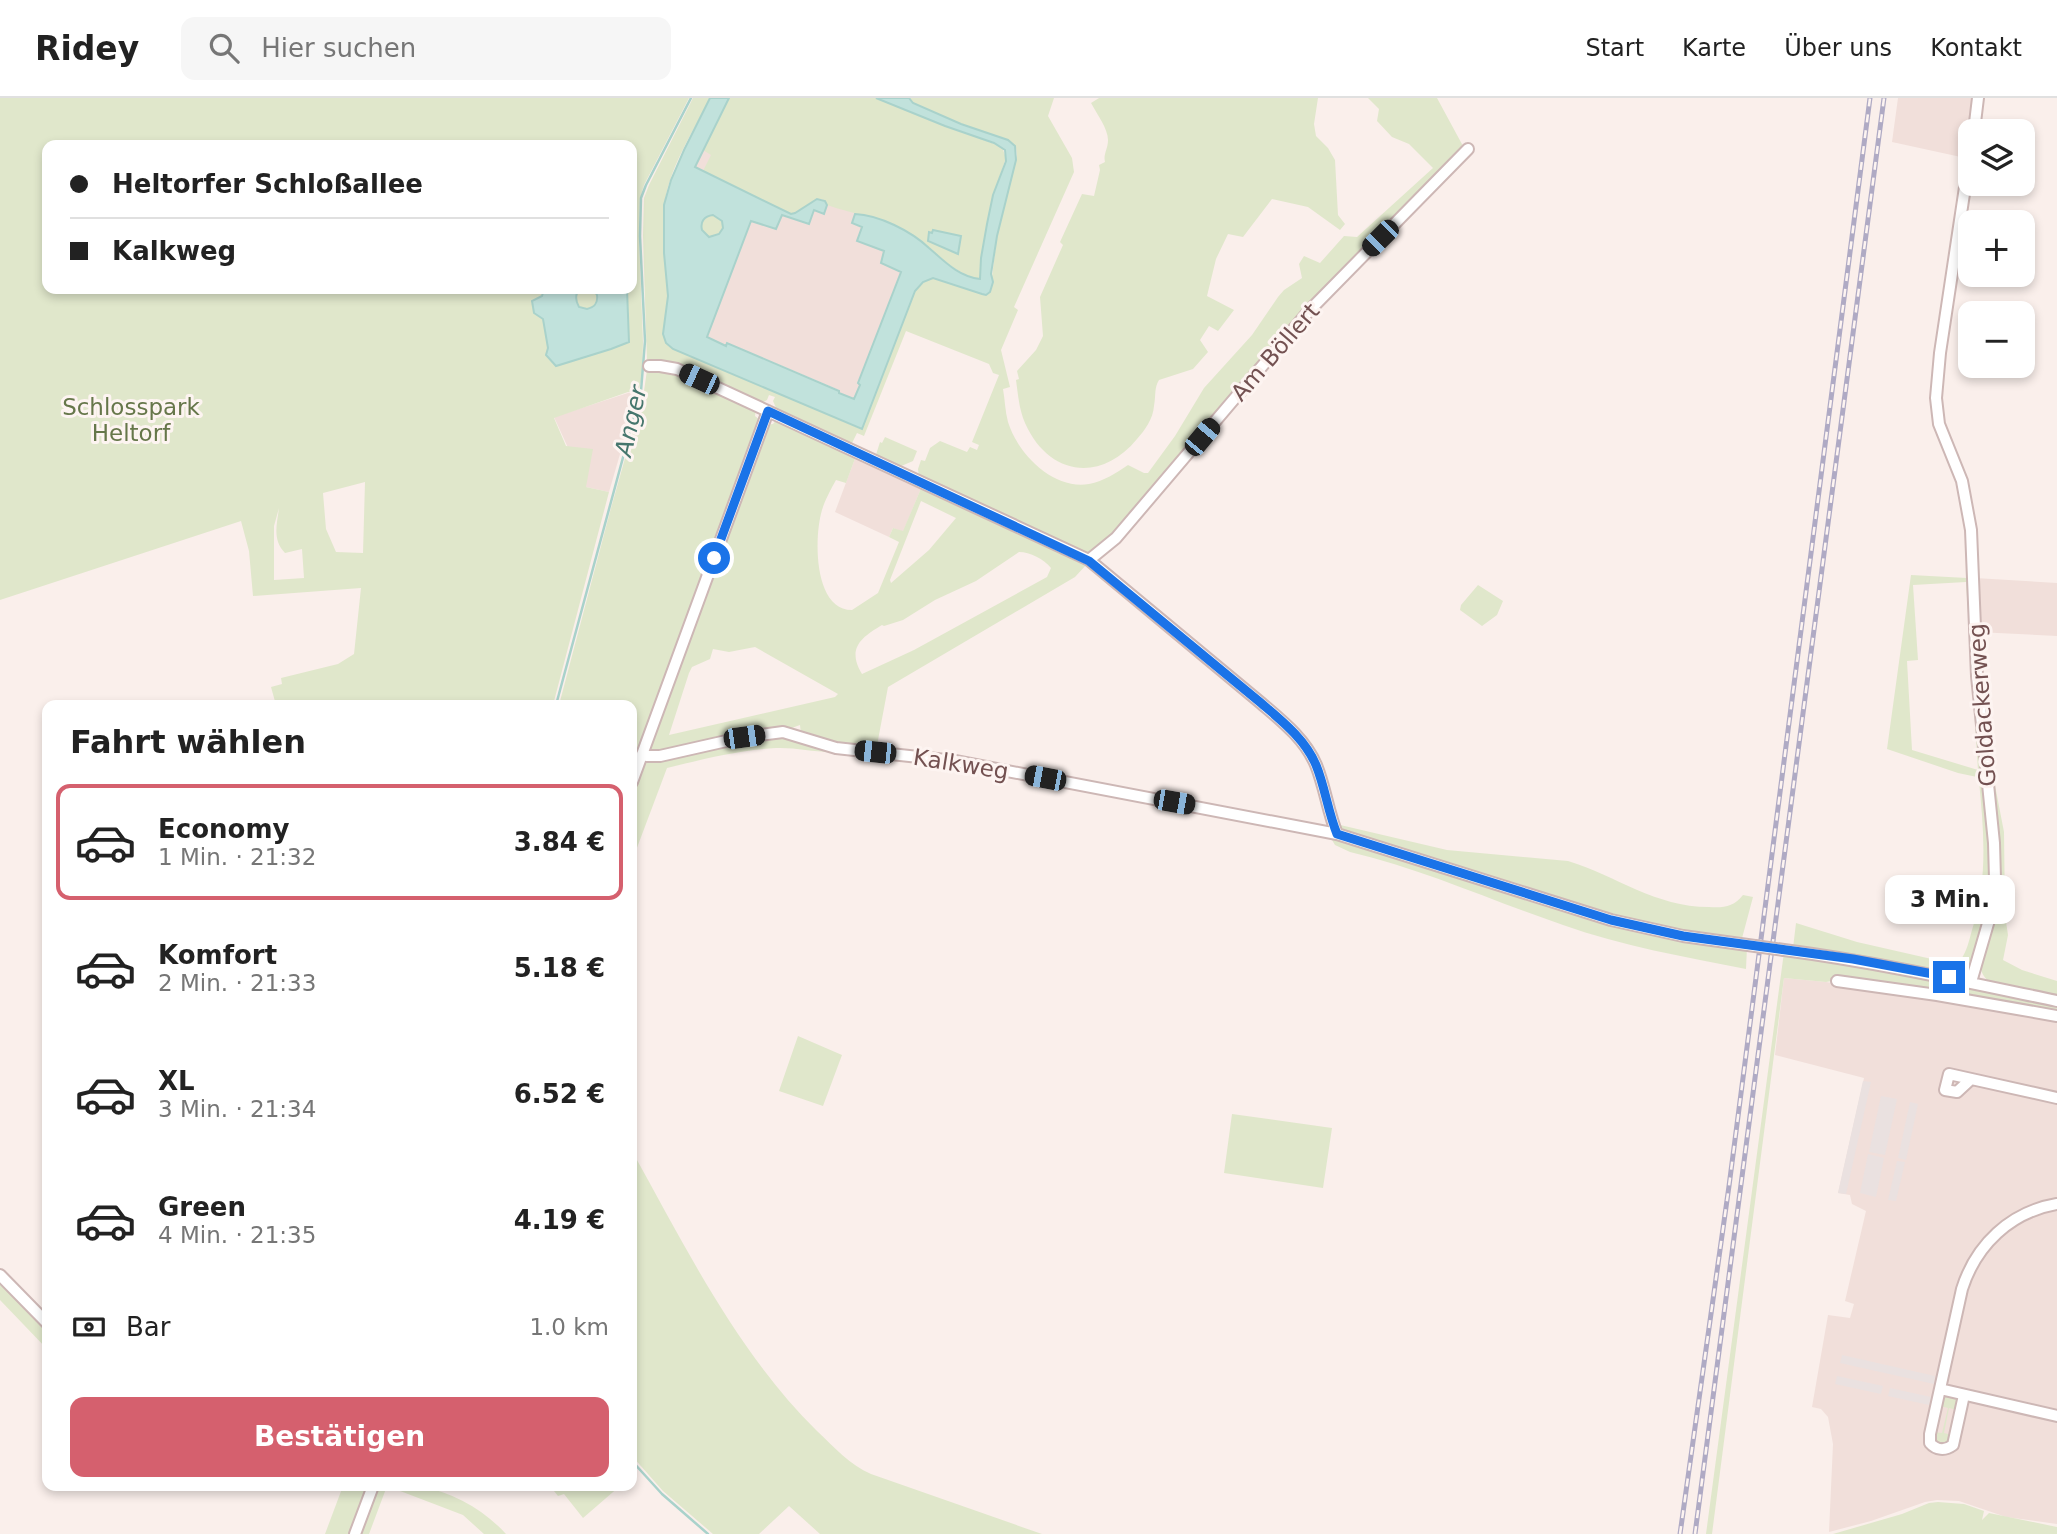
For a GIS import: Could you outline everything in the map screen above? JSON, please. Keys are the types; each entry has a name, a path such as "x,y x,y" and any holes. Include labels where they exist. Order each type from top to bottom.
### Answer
{"street":[{"path":"1975,119 1978,98"},
{"name":"Am Böllert","path":"1089,561 1116,538 1309,311 1468,149"},
{"name":"Goldackerweg","path":"1964,196 1940,353 1936,398 1941,430 1962,481 1971,530 1977,676 1994,843 1995,879 1989,920 1971,982"},
{"path":"649,366 677,369 1089,561 1268,709 1305,744 1316,766 1337,834"},
{"path":"637,768 768,411"},
{"name":"Kalkweg","path":"642,754 660,756 777,732 789,733 836,748 955,761 1337,834 1611,920 1683,936 1853,959 2057,1001"},
{"path":"1837,981 2057,1016"},
{"path":"1971,1079 2057,1098"},
{"path":"1964,1395 1954,1442 1950,1448 1941,1450 1933,1446 1929,1438 1962,1289 1972,1262 2003,1227 2029,1212 2057,1203"},
{"path":"0,1275 42,1318"},
{"path":"1940,1389 2057,1416"},
{"path":"355,1534 371,1491"}],"shaded area":[{"path":"729,98 876,98 945,126 863,227 884,251 881,263 901,272 858,382 860,384 854,399 787,368 707,337 752,220 775,229 781,214 809,224 814,210 827,205 791,214 695,167"},
{"path":"1898,98 1978,98 1973,119 1958,119 1958,156 1892,142"},
{"path":"638,392 609,492 586,487 554,417"},
{"path":"856,456 922,486 903,532 893,528 889,537 835,512"},
{"path":"1975,578 2057,583 2057,636 1977,632"},
{"path":"1784,978 1826,982 2057,1019 2057,1524 2006,1517 1959,1501 1937,1500 1829,1532 1833,1444 1828,1417 1821,1409 1812,1407 1828,1315 1850,1318 1854,1304 1845,1301 1866,1211 1852,1204 1850,1195 1838,1193 1864,1078 1775,1055"},
{"path":"1863,1081 1871,1082 1846,1194 1838,1193"},
{"path":"1881,1096 1897,1099 1885,1155 1869,1152"},
{"path":"1910,1102 1918,1104 1906,1160 1898,1158"},
{"path":"1868,1154 1884,1158 1876,1197 1860,1193"},
{"path":"1897,1161 1905,1162 1896,1201 1888,1200"},
{"path":"1842,1355 1935,1376 1934,1384 1840,1363"},
{"path":"1837,1376 1883,1386 1881,1394 1835,1384"},
{"path":"1890,1388 1931,1397 1929,1405 1888,1396"}],"green space":[{"name":"Schlosspark Heltorf","path":"0,98 689,98 644,185 640,199 643,342 642,378 638,392 628,392 554,418 566,446 593,449 586,487 609,492 554,700 275,700 271,687 282,684 281,678 338,664 354,654 361,588 253,596 249,551 241,521 0,600","holes":["365,482 363,553 336,552 326,529 323,493","279,508 276,532 278,543 285,553 302,549 304,578 274,580 274,526"]},
{"path":"693,98 710,98 682,151 666,193 663,230 668,295 664,325 666,343 673,349 861,429 915,291 927,279 933,278 982,294 990,293 997,236 1017,155 1011,142 961,124 913,103 909,98 1054,98 1048,116 1072,158 1074,172 1014,307 1018,310 1001,350 1010,387 1003,389 1008,422 1020,446 1050,475 1076,484 1100,481 1128,465 1148,473 1175,436 1204,388 1252,335 1284,290 1302,278 1299,264 1304,256 1320,263 1344,236 1357,237 1433,168 1409,144 1392,137 1377,121 1379,109 1368,98 1437,98 1463,146 1325,291 1114,538 1088,555 919,478 921,460 925,461 930,448 940,441 967,452 970,447 977,450 979,445 972,442 999,375 993,373 989,364 906,331 864,436 857,433 850,447 777,410 773,401 775,397 769,395 767,400 760,404 647,362 644,198"},
{"path":"729,98 876,98 1002,147 1006,158 993,195 981,278 958,270 905,231 886,223 827,205 822,199 791,214 703,171 711,155 703,150"},
{"path":"1099,98 1318,98 1314,124 1316,136 1335,160 1338,215 1345,224 1340,230 1308,207 1272,199 1243,237 1228,234 1216,259 1207,296 1234,310 1218,331 1209,326 1200,340 1208,352 1193,369 1159,380 1150,420 1140,436 1123,453 1107,463 1076,467 1061,463 1047,454 1035,440 1023,418 1016,380 1019,379 1017,371 1036,350 1043,336 1040,297 1063,245 1060,242 1082,194 1094,196 1099,165 1105,162 1108,136 1091,103"},
{"path":"712,215 720,218 723,226 720,234 712,237 704,234 701,226 704,218"},
{"path":"669,369 756,409 755,416 761,421 637,764 637,700 560,700 644,391 647,370"},
{"path":"777,419 856,456 846,483 836,480 819,522 819,570 830,598 839,607 852,610 878,593 899,542 889,537 893,528 903,531 922,486 1087,564 1075,577 888,687 878,740 879,751 837,747 801,734 800,725 786,730 654,752 648,746 766,425 773,424","holes":["921,501 956,518 929,550 891,583","1019,552 1028,553 1051,568 1047,577 914,650 862,674 856,651 867,635 882,625 903,620 935,600 976,581","755,647 838,694 835,697 669,735 692,667 710,659 713,649 729,652"]},
{"path":"885,437 917,451 913,461 899,467 875,458 880,442 882,443"},
{"path":"1911,575 1967,578 1970,580 1983,771 1977,777 1958,773 1887,749","holes":["1966,582 1978,770 1912,750 1907,661 1918,660 1913,585"]},
{"path":"1478,585 1503,601 1497,615 1482,626 1460,610 1461,605"},
{"path":"778,735 842,751 762,749 721,755 667,768 637,848 637,775 641,768 655,758"},
{"path":"1988,768 1993,775 2004,832 2005,915 2008,935 2003,960 2022,970 2057,981 2057,999 1990,983 1981,970 1994,900"},
{"path":"1979,781 1983,784 1991,824 1990,900 1971,969 1955,977 1793,948 1796,923 1857,942 1952,964 1960,961 1968,946 1981,893 1983,838"},
{"path":"1336,824 1447,850 1568,861 1654,896 1689,906 1724,907 1736,902 1743,895 1753,897 1741,942 1612,917 1341,830"},
{"path":"1335,837 1608,921 1747,947 1746,969 1585,932 1431,876 1350,852 1335,845 1332,840"},
{"path":"1784,952 2057,1003 2057,1014 1837,980 1826,982 1784,978 1712,1534 1706,1534"},
{"path":"798,1036 842,1055 823,1106 779,1091"},
{"path":"1232,1114 1332,1128 1323,1188 1224,1173"},
{"path":"637,1160 715,1298 762,1368 788,1400 836,1449 856,1466 871,1474 1042,1534 820,1534 789,1506 759,1534 713,1534 663,1491 637,1462"},
{"path":"0,1278 42,1320 42,1344 0,1300"},
{"path":"1947,1395 1956,1397 1958,1401 1957,1410 1949,1408 1944,1433 1951,1435 1949,1443 1943,1445 1935,1442 1934,1432 1942,1433 1948,1408 1940,1406"},
{"path":"341,1491 368,1491 352,1534 325,1534"},
{"path":"375,1491 385,1491 369,1534 359,1534"},
{"path":"400,1491 445,1493 478,1510 506,1534 484,1534 463,1515"},
{"path":"554,1491 614,1491 583,1518 564,1494 558,1496"},
{"path":"1938,1502 1964,1504 1984,1511 1982,1520 1989,1513 2057,1527 2057,1534 1833,1534"}],"water":[{"path":"710,98 729,98 695,167 791,214 817,199 825,201 827,205 824,214 814,210 809,224 782,215 776,229 751,221 707,337 726,346 727,343 854,399 901,272 881,263 884,251 857,241 862,227 852,223 855,214 874,217 904,230 959,272 980,279 987,224 993,195 1006,161 1005,150 994,143 876,98 909,98 913,103 961,124 1008,140 1015,146 1016,160 997,236 990,292 986,295 933,278 923,282 915,291 862,429 673,349 666,343 663,334 668,296 664,253 664,205 684,150","holes":["713,215 722,221 723,228 719,234 709,237 702,230 702,222 707,217"]},
{"path":"933,230 961,236 958,254 928,241 929,232 932,233"},
{"path":"577,294 579,307 587,309 594,306 596,294 627,294 629,342 556,366 546,355 548,348 543,319 534,313 532,301 542,296"}],"waterway":[{"name":"Anger","path":"557,700 641,391 645,341 641,198 691,98"},
{"name":"Anger","path":"637,1466 662,1494 708,1534"}],"railway":[{"path":"1680,1534 1729,1186 1870,98"},
{"path":"1695,1534 1884,98"}],"route":[{"path":"714,558 768,411 1089,561 1261,703 1305,744 1316,766 1337,834 1611,920 1683,936 1853,959 1949,977"}]}
